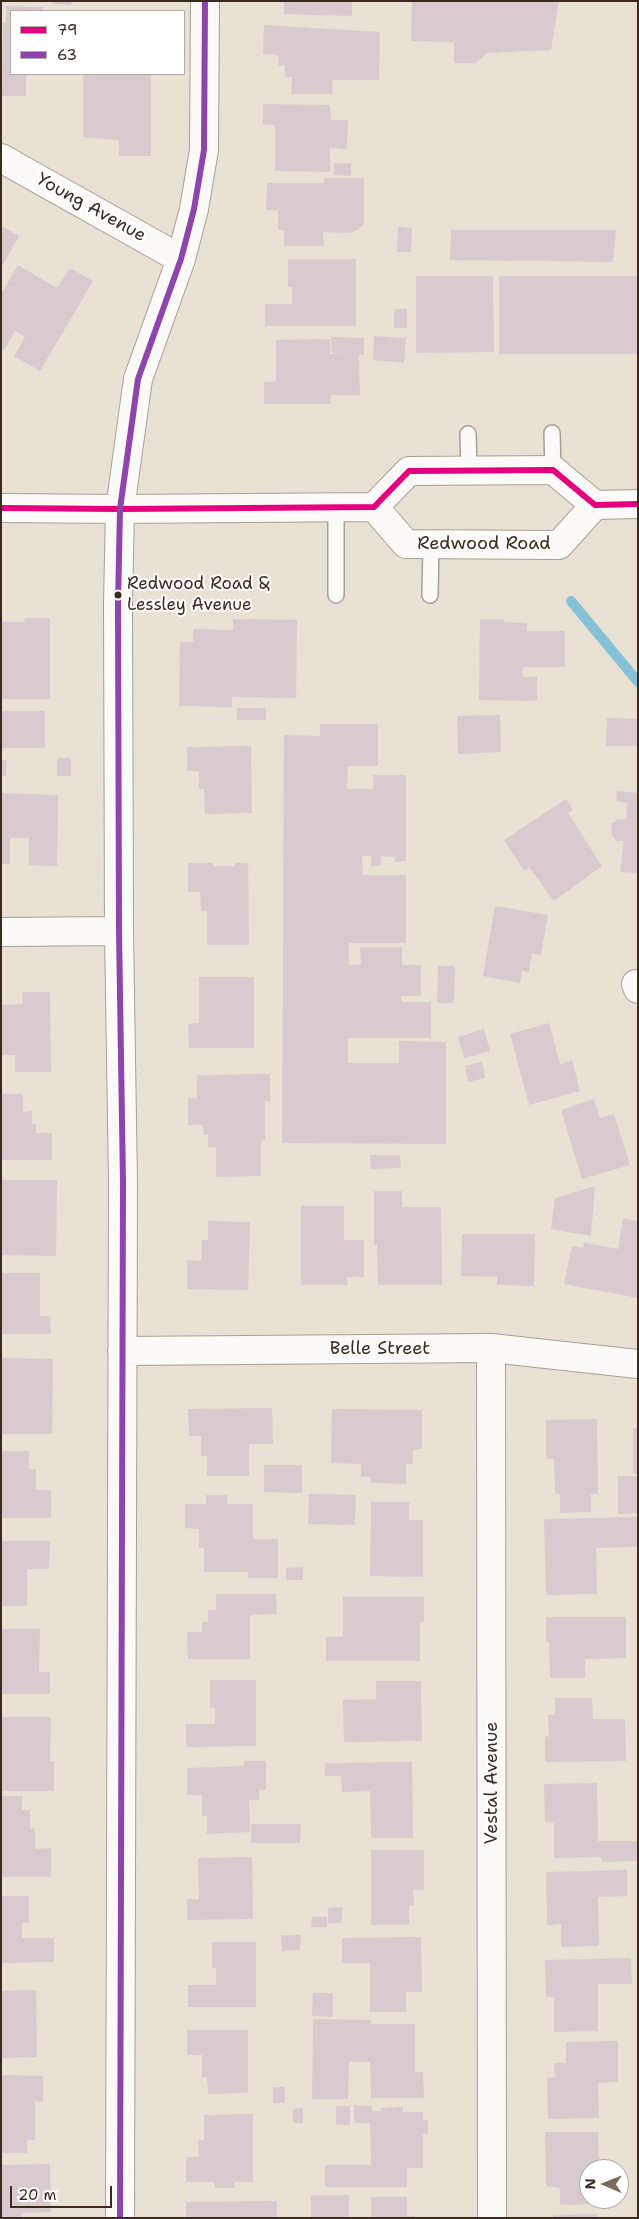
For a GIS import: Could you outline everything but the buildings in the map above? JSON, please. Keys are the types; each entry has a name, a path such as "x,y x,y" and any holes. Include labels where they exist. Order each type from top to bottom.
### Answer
{"street":[{"path":"120,2218 123,1183 119,930 118,604 120,509 138,379 181,259 194,209 204,150 205,1"},
{"name":"Young Avenue","path":"1,158 181,259"},
{"path":"1,508 374,507 409,471 469,470 553,470 594,505 638,504"},
{"name":"Redwood Road","path":"374,507 406,544 559,545 594,505"},
{"path":"1,932 119,930"},
{"name":"Belle Street","path":"122,1351 492,1348 638,1364"},
{"name":"Vestal Avenue","path":"492,1348 492,2218"}],"lane":[{"path":"552,433 553,470"},
{"path":"468,434 469,470"},
{"path":"336,507 336,595"},
{"path":"430,595 431,545"}],"waterway":[{"path":"571,601 638,682"}],"transit line":[{"name":"63","path":"120,2218 123,1183 119,931 118,604 120,509 138,379 181,259 194,209 204,150 205,1"},
{"name":"79","path":"1,508 374,507 409,471 553,470 595,505 638,504"}],"place":[{"name":"Redwood Road & Lessley Avenue","path":"118,595"}]}
